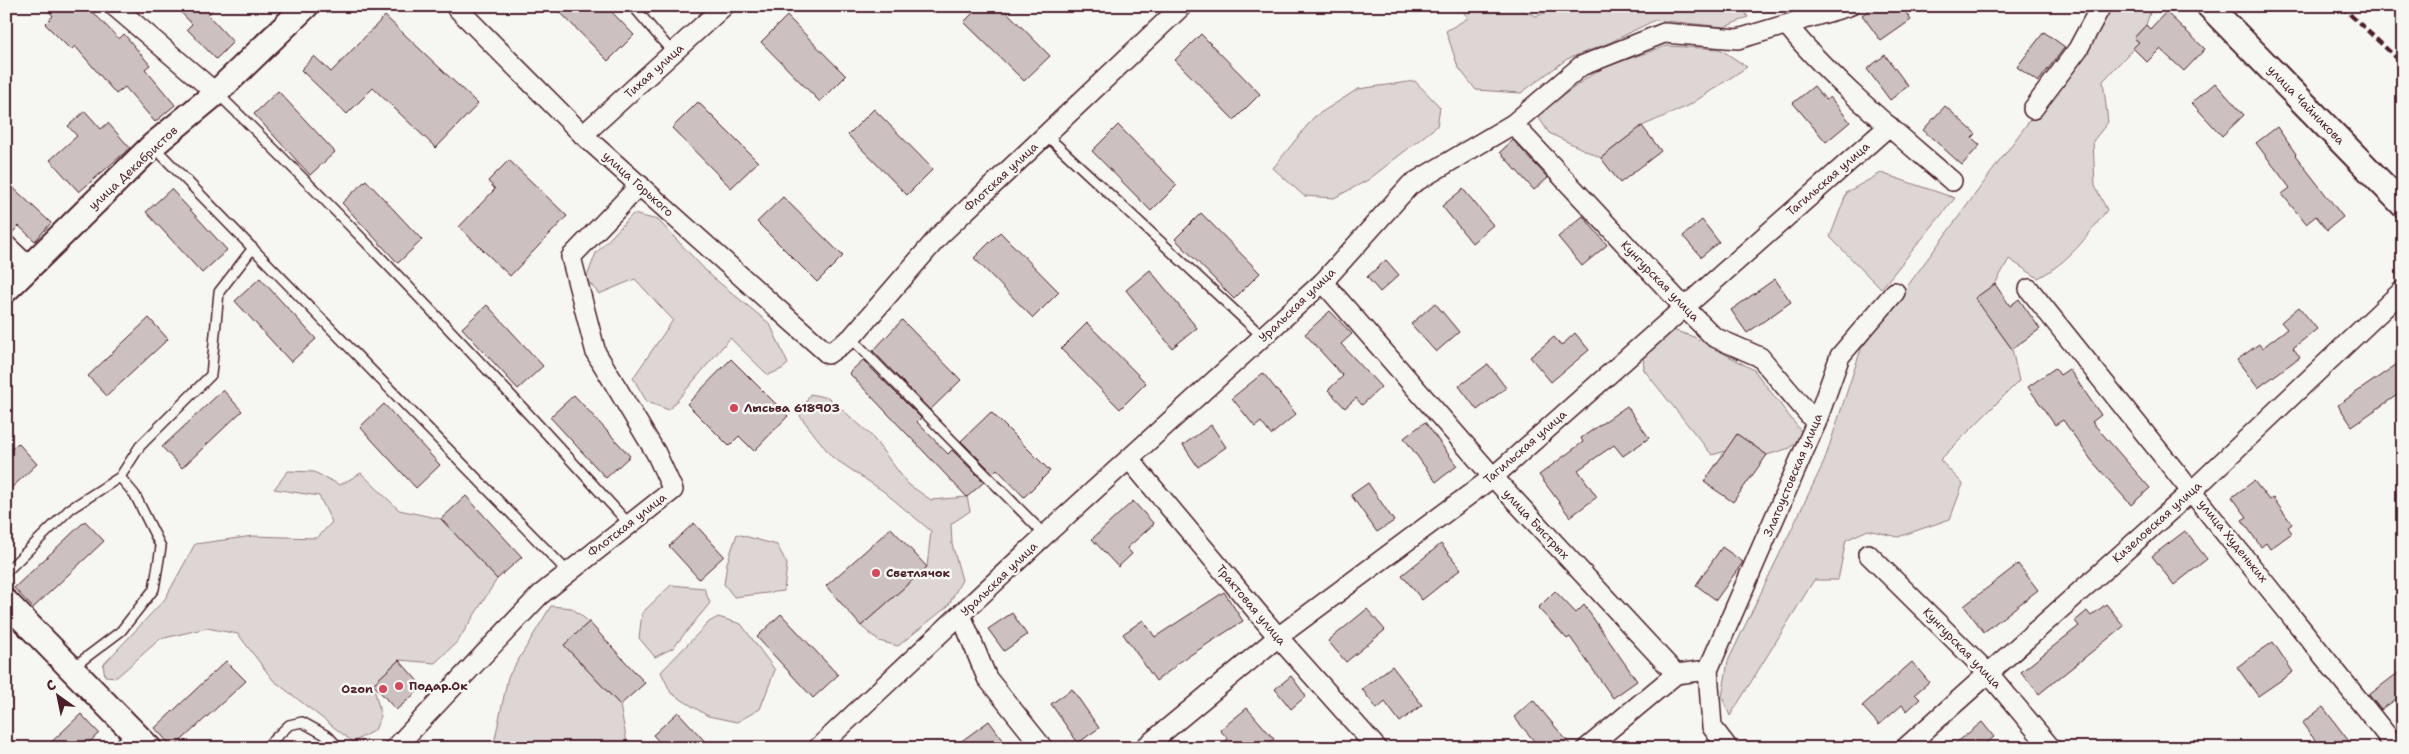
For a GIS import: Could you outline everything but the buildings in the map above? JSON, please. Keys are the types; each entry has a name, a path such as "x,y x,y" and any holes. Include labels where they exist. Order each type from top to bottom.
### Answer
{"street":[{"path":"114,6 216,93"},
{"name":"улица Декабристов","path":"6,290 152,146 216,93 306,6"},
{"name":"улица Горького","path":"455,6 583,135 828,354"},
{"name":"Тихая улица","path":"583,135 724,6"},
{"name":"Уральская улица","path":"818,748 1045,535 1323,282 1410,185 1512,124 1581,66 1664,33 1738,39 1849,6"},
{"path":"2033,109 2078,49 2101,6"},
{"name":"улица Чайникова","path":"2209,6 2403,204"},
{"name":"Флотская улица","path":"828,354 851,338 940,235 1178,8"},
{"path":"1787,25 1804,46 1889,126 1952,181"},
{"name":"Кунгурская улица","path":"1512,124 1714,337 1760,357 1816,423"},
{"name":"Тагильская улица","path":"1144,748 1278,637 1492,477 1683,306 1889,126"},
{"name":"Флотская улица","path":"395,748 540,594 673,490 656,453 596,352 571,257 640,185"},
{"path":"6,245 30,268"},
{"name":"улица Быстрых","path":"1323,282 1492,477 1676,674"},
{"name":"улица Худеньких","path":"2029,288 2397,748"},
{"name":"Кизеловская улица","path":"1906,748 2192,490 2403,290"},
{"name":"Златоустовская улица","path":"1708,670 1816,423 1840,356 1895,292"},
{"name":"Трактовая улица","path":"1129,460 1278,637 1377,748"},
{"name":"Кунгурская улица","path":"1868,554 1989,674 2051,748"},
{"path":"6,602 142,740"},
{"path":"961,615 986,678 1043,748"},
{"path":"1586,748 1676,674 1708,670 1712,727 1728,748"}],"lane":[{"path":"633,6 673,52"},
{"path":"216,93 288,162 540,426 629,524"},
{"path":"1046,135 1263,337"},
{"path":"152,146 568,572"},
{"path":"6,572 70,509 120,477 140,446 211,375 219,292 252,248"},
{"path":"851,338 1045,535"},
{"path":"72,668 121,632 154,589 161,547 135,495 120,477"},
{"path":"265,748 289,725 302,722 329,737 340,748"},
{"path":"116,748 142,740"}],"shaded area":[{"path":"1459,6 1512,6 1536,16 1563,6 1741,6 1748,17 1725,27 1655,20 1609,43 1567,59 1521,93 1476,90 1458,67 1446,31 1468,18"},
{"path":"2114,6 2152,6 2146,25 2134,38 2139,42 2103,81 2108,122 2093,141 2095,186 2107,210 2068,257 2049,272 2038,278 2009,259 1995,284 1976,298 2012,349 2019,381 1940,460 1963,484 1950,519 1898,537 1868,530 1846,540 1838,580 1814,580 1730,716 1722,697 1728,661 1824,462 1861,349"},
{"path":"1666,46 1720,49 1747,67 1688,106 1642,126 1601,158 1549,133 1537,115 1599,69"},
{"path":"1415,81 1440,107 1437,126 1368,180 1334,198 1304,196 1273,168 1314,117 1358,89"},
{"path":"1881,173 1955,198 1881,289 1830,237 1847,192"},
{"path":"633,214 658,220 710,275 770,324 788,364 768,375 730,338 669,410 647,402 633,378 673,320 635,279 599,294 586,279 596,253"},
{"path":"1673,330 1694,337 1754,370 1803,434 1790,448 1767,455 1737,434 1726,451 1712,455 1644,370 1643,355"},
{"path":"810,394 829,398 870,434 908,484 931,500 967,497 970,511 951,524 952,544 962,580 948,606 898,646 879,641 861,626 927,567 931,531 883,491 832,457 800,416"},
{"path":"288,471 314,472 340,485 361,473 399,510 441,519 497,579 458,641 435,663 399,660 373,684 381,716 375,730 353,742 273,680 238,634 207,628 160,639 117,677 105,676 103,665 165,599 195,544 253,536 317,538 332,522 319,496 274,489"},
{"path":"737,534 777,545 787,564 784,591 734,597 724,584 727,563"},
{"path":"671,585 704,588 710,603 673,648 655,657 639,638 642,613"},
{"path":"551,606 572,608 589,622 564,645 620,705 628,748 493,748 508,677"},
{"path":"718,617 741,624 775,670 760,709 737,722 708,716 671,693 661,672 709,622"}],"railway":[{"path":"2341,6 2403,64"}],"place":[{"name":"Лысьва 618903","path":"734,408"},
{"name":"Светлячок","path":"876,573"},
{"name":"Подар.Ок","path":"399,686"},
{"name":"Ozon","path":"383,689"}]}
